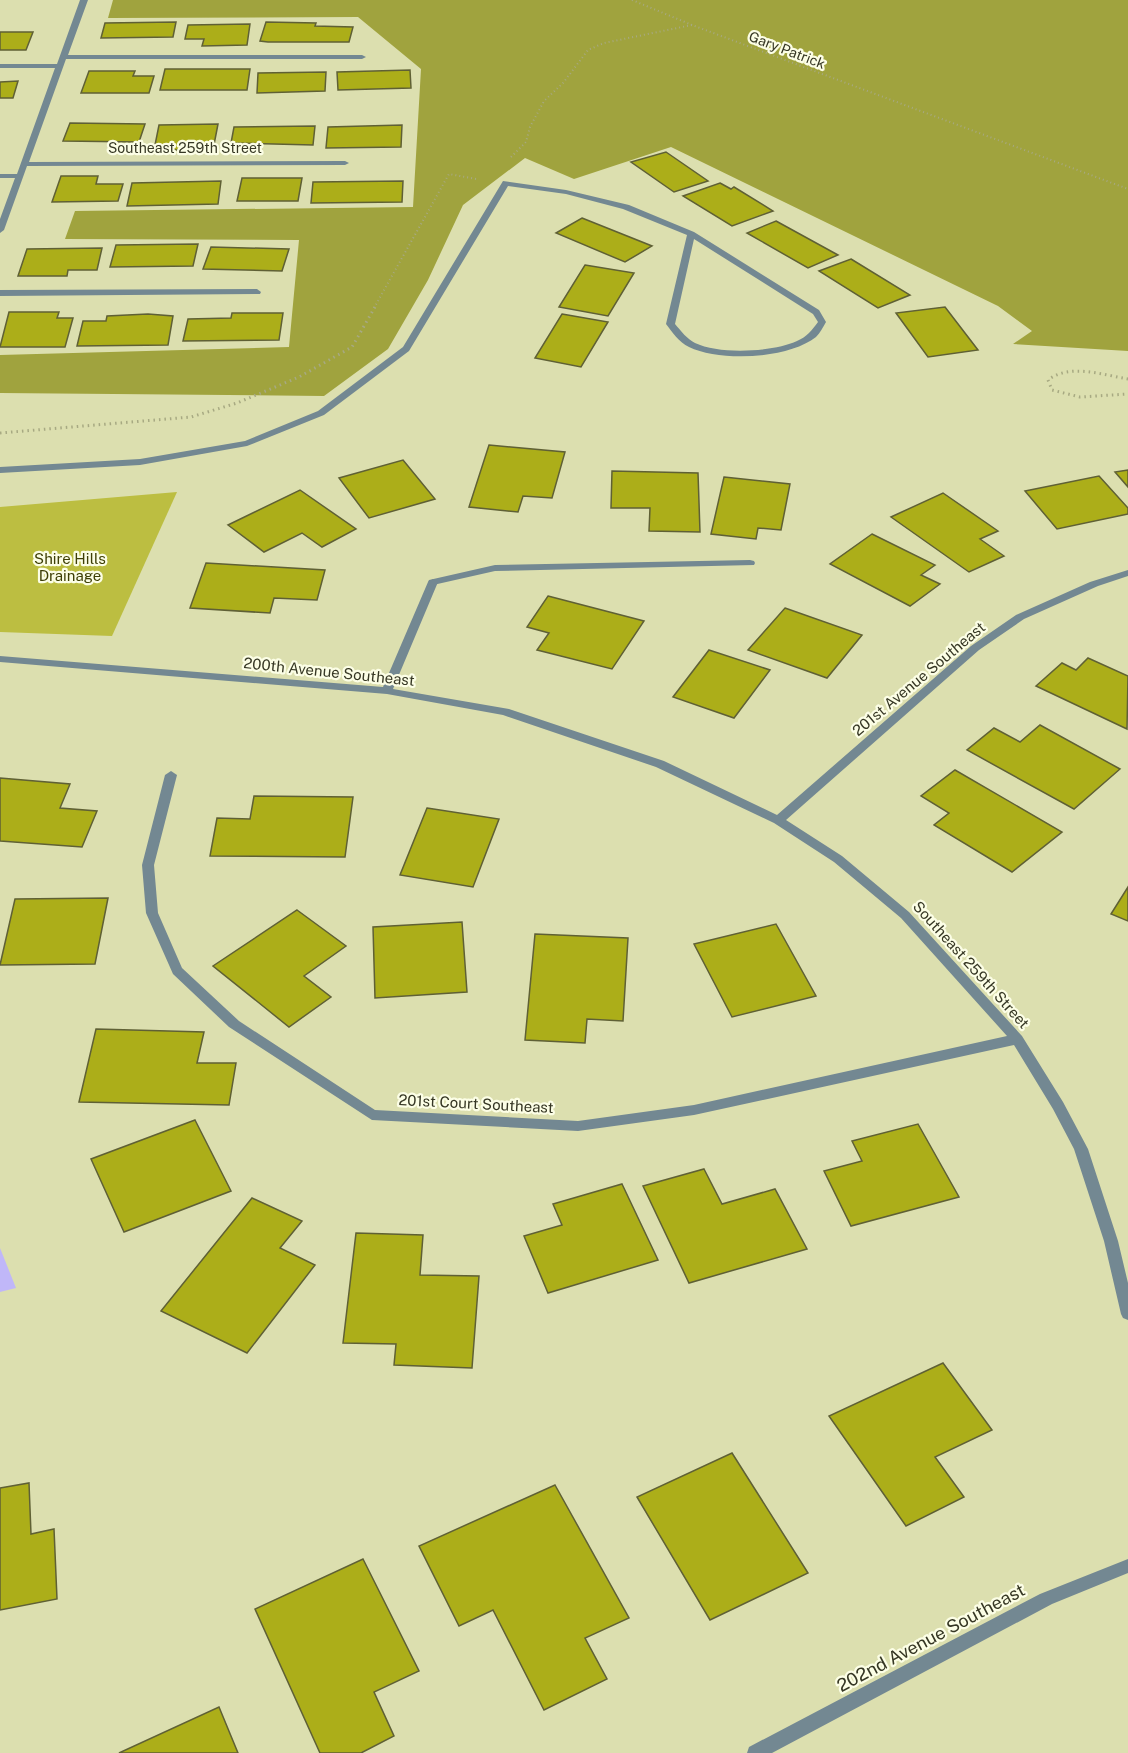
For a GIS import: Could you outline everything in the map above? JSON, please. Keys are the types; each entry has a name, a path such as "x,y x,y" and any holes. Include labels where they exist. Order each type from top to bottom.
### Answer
{"street":[{"path":"0,230 84,0"},
{"path":"63,57 362,57"},
{"path":"0,66 60,66"},
{"name":"Southeast 259th Street","path":"24,164 345,163"},
{"path":"0,176 20,176"},
{"path":"0,470 140,462 236,445 321,413 406,349 506,183 566,192 626,207 691,234 816,312 822,322 819,331 810,338 791,346 735,353 694,345 682,338 670,324 691,234"},
{"path":"0,293 258,292"},
{"path":"387,691 433,582 495,568 750,562"},
{"name":"201st Avenue Southeast","path":"778,820 975,648 1020,616 1094,584 1128,573"},
{"name":"200th Avenue Southeast","path":"0,659 387,691 505,712 660,764 778,820"},
{"name":"201st Court Southeast","path":"171,775 148,865 152,913 177,971 234,1024 372,1115 578,1126 694,1110 1017,1039"},
{"name":"Southeast 259th Street","path":"778,820 838,859 905,915 1017,1039 1059,1106 1081,1149 1111,1241 1128,1314"},
{"name":"202nd Avenue Southeast","path":"756,1753 1046,1599 1128,1566"}],"path":[{"name":"Gary Patrick","path":"632,0 692,25 1128,189"},
{"path":"0,433 191,417 237,403 299,377 352,347 449,174 506,183 505,164 526,142 530,127 544,101 563,83 588,50 604,43 692,25"},
{"path":"1128,379 1071,371 1058,373 1048,380 1052,390 1066,396 1083,398 1128,394"}],"green space":[{"name":"Shire Hills Drainage","path":"177,492 112,636 0,632 0,507"}],"shaded area":[{"path":"113,0 1128,0 1128,351 1013,344 1032,331 998,306 671,147 574,179 525,158 463,205 428,280 388,349 324,396 0,393 0,355 289,347 299,240 65,239 75,211 413,207 421,69 358,17 108,18"},
{"path":"0,1248 16,1288 0,1292"}],"building":[{"path":"176,22 173,37 101,38 105,23"},
{"path":"266,22 316,23 315,26 353,27 349,42 260,41"},
{"path":"250,24 247,45 202,46 204,39 185,39 188,25"},
{"path":"0,32 33,32 26,50 0,50"},
{"path":"165,69 250,69 247,90 160,90"},
{"path":"410,70 411,88 338,90 337,72"},
{"path":"89,71 135,71 133,76 154,76 149,93 81,93"},
{"path":"326,72 325,91 257,93 258,73"},
{"path":"18,81 13,98 0,98 0,82"},
{"path":"70,123 145,124 139,142 63,141"},
{"path":"218,124 213,150 169,150 171,145 155,145 159,125"},
{"path":"402,125 401,147 326,148 328,127"},
{"path":"315,126 313,145 231,143 234,127"},
{"path":"666,152 708,181 674,192 631,162"},
{"path":"61,176 98,176 96,184 123,184 118,201 52,202"},
{"path":"242,178 302,178 298,201 237,201"},
{"path":"221,181 218,204 127,206 132,183"},
{"path":"403,181 402,202 311,203 313,182"},
{"path":"720,183 731,189 734,187 773,211 732,226 683,196"},
{"path":"582,218 652,246 625,262 556,233"},
{"path":"776,221 838,255 808,268 747,233"},
{"path":"198,244 193,266 110,267 116,245"},
{"path":"211,247 289,249 282,271 203,269"},
{"path":"102,248 97,270 68,270 67,276 18,276 27,249"},
{"path":"851,259 910,295 878,308 819,271"},
{"path":"585,265 634,273 608,316 559,307"},
{"path":"945,307 978,350 928,357 896,313"},
{"path":"9,312 59,312 57,318 73,318 65,347 0,347"},
{"path":"232,313 283,313 279,340 183,341 188,319 231,318"},
{"path":"148,314 173,316 168,345 77,346 83,321 106,321 107,316"},
{"path":"562,314 608,322 581,367 535,358"},
{"path":"489,445 565,452 552,498 523,496 518,512 469,507"},
{"path":"403,460 435,499 369,518 339,478"},
{"path":"1128,470 1128,487 1115,472"},
{"path":"612,471 698,473 700,532 649,531 650,508 611,508"},
{"path":"1099,476 1128,508 1128,514 1057,529 1025,491"},
{"path":"724,477 790,484 781,530 758,528 756,539 711,534"},
{"path":"300,490 356,529 322,547 302,533 264,552 228,525"},
{"path":"943,493 998,531 980,539 1004,556 969,572 891,517"},
{"path":"872,534 935,565 921,575 940,584 910,606 830,564"},
{"path":"206,563 325,570 317,600 274,598 270,613 190,608"},
{"path":"548,596 644,621 612,669 537,650 549,633 527,627"},
{"path":"785,608 862,635 827,678 748,650"},
{"path":"709,650 770,670 734,718 673,697"},
{"path":"1088,658 1128,676 1127,729 1036,686 1062,663 1076,670"},
{"path":"1040,725 1120,769 1074,809 967,750 994,728 1020,742"},
{"path":"955,770 1062,832 1012,872 934,825 949,813 921,796"},
{"path":"0,778 70,784 60,808 97,811 82,847 0,841"},
{"path":"254,796 353,797 345,857 210,856 217,818 250,819"},
{"path":"427,808 499,819 473,887 400,875"},
{"path":"1128,887 1128,921 1111,914"},
{"path":"108,898 95,964 0,965 15,899"},
{"path":"297,910 346,946 304,976 331,997 289,1027 213,966"},
{"path":"462,922 467,992 375,998 373,927"},
{"path":"776,924 816,996 732,1017 694,944"},
{"path":"535,934 628,938 623,1021 587,1019 585,1043 525,1040"},
{"path":"96,1029 204,1032 197,1063 236,1063 229,1105 79,1102"},
{"path":"195,1120 231,1191 124,1232 91,1159"},
{"path":"918,1124 959,1197 851,1226 824,1171 862,1161 852,1141"},
{"path":"704,1169 722,1204 775,1189 807,1249 689,1283 643,1186"},
{"path":"622,1184 658,1260 548,1293 524,1236 562,1225 553,1204"},
{"path":"252,1198 302,1221 280,1248 315,1265 247,1353 161,1311"},
{"path":"356,1233 423,1235 420,1275 479,1276 472,1368 394,1365 396,1344 343,1343"},
{"path":"943,1363 992,1430 935,1457 964,1497 906,1526 829,1416"},
{"path":"732,1453 808,1573 710,1620 637,1497"},
{"path":"29,1483 31,1534 54,1529 57,1599 0,1610 0,1488"},
{"path":"555,1485 629,1618 585,1638 607,1679 544,1710 493,1610 459,1626 419,1546"},
{"path":"363,1559 419,1671 374,1692 394,1736 361,1753 320,1753 255,1609"},
{"path":"219,1707 238,1753 119,1753"}]}
